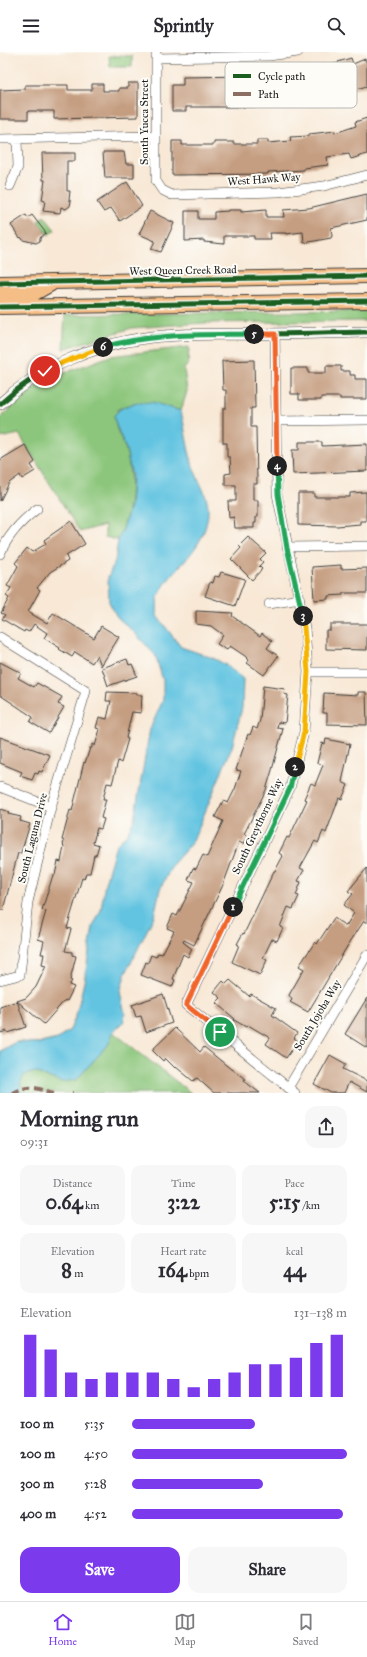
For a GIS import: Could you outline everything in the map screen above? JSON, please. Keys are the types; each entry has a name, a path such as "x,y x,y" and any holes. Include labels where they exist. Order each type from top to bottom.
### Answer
{"main road":[{"name":"West Queen Creek Road","path":"0,283 367,276"},
{"path":"0,294 35,293 53,282"},
{"path":"0,307 367,301"}],"street":[{"path":"156,55 269,56 298,52"},
{"name":"South Yucca Street","path":"156,55 156,181 162,190"},
{"path":"0,139 156,136"},
{"path":"10,186 18,167 18,139"},
{"name":"West Hawk Way","path":"162,190 172,195 278,192 324,186 367,175"},
{"path":"0,404 8,396 45,371 80,355 115,344 146,337 178,335 367,332"},
{"name":"South Greythorne Way","path":"275,334 278,494 287,548 300,599 305,628 308,672 304,732 290,788 186,1005 292,1090"},
{"path":"276,421 367,420"},
{"path":"0,554 5,542 20,523 37,509"},
{"path":"287,548 367,546"},
{"path":"268,604 300,599"},
{"name":"South Laguna Drive","path":"0,637 86,691 51,807 28,902 20,975 0,980"},
{"path":"308,672 367,672"},
{"path":"0,787 51,807"},
{"name":"South Jojoba Way","path":"292,1090 367,956"}],"green space":[{"path":"109,56 132,56 132,67 110,67"},
{"path":"44,216 55,230 48,235 38,221"},
{"path":"367,311 367,321 204,323 132,328 63,349 65,315"},
{"path":"189,347 188,364 184,369 187,391 181,411 143,403 118,409 116,425 126,450 129,462 131,484 129,507 123,529 118,540 105,537 105,525 80,532 19,434 0,438 0,418 37,386 51,378 110,356"},
{"path":"76,1016 113,1032 191,1093 0,1093 0,1051 16,1042 41,1043 58,1039 70,1030"}],"water":[{"path":"152,402 181,411 190,457 208,505 207,521 203,533 192,552 171,576 159,595 157,616 181,647 213,658 226,665 243,679 242,708 232,747 193,841 173,864 160,889 154,916 125,975 120,992 125,1014 123,1023 113,1032 108,1045 76,1080 61,1082 35,1072 24,1075 20,1084 22,1093 0,1093 0,1051 16,1042 41,1043 58,1039 70,1030 76,1016 84,982 93,927 101,910 105,883 116,845 126,835 134,820 150,729 163,700 163,680 155,655 134,632 117,617 109,602 108,577 115,561 118,540 130,506 132,477 126,449 114,416 121,408 131,404"}],"building":[{"path":"351,58 352,62 338,62"},
{"path":"365,59 367,64 367,86 357,89 357,62"},
{"path":"225,76 225,107 186,107 186,111 172,111 172,85 183,85 183,77"},
{"path":"128,83 138,83 138,117 54,119 54,111 28,111 28,119 0,119 0,90 25,89 25,85 68,85 68,90 92,90 92,84 103,84 103,91 119,91 119,88 128,88"},
{"path":"367,118 367,154 351,159 349,154 327,157 328,165 304,168 304,170 268,172 268,174 172,175 172,141 182,141 182,145 214,145 214,142 257,144 257,140 268,140 268,143 291,141 290,137 309,136 309,134 335,131 335,133 356,126 355,122"},
{"path":"103,152 124,152 126,164 134,164 134,178 105,178"},
{"path":"42,153 75,153 75,161 67,161 67,191 70,191 70,206 66,209 61,207 60,213 43,211 45,201 42,200 45,180 43,180"},
{"path":"127,182 142,206 120,221 111,208 104,212 97,202"},
{"path":"367,194 367,220 331,228 331,238 304,243 303,232 286,234 270,233 271,239 254,239 254,236 224,236 224,244 204,242 204,240 185,241 185,211 198,211 198,219 214,219 214,212 228,210 241,210 241,212 266,210 266,217 284,217 283,210 309,208"},
{"path":"150,211 174,223 161,252 151,249 155,241 139,234"},
{"path":"26,215 28,218 32,215 46,233 40,238 40,241 36,243 23,240 21,237 20,238 11,225"},
{"path":"254,360 255,408 251,408 251,427 256,427 257,484 253,484 253,500 258,500 258,517 256,517 254,528 235,528 234,517 229,518 228,501 236,501 236,485 225,485 225,474 231,473 230,457 227,457 227,443 223,443 223,408 226,408 226,390 223,390 222,361"},
{"path":"326,366 341,366 341,371 350,371 350,375 355,375 355,379 367,379 367,399 321,397 321,400 299,400 299,394 291,394 291,368 308,368 308,373 326,373"},
{"path":"299,442 322,442 322,446 367,444 367,471 293,474 292,450 299,450"},
{"path":"25,445 35,462 31,465 35,471 22,479 20,475 9,483 0,501 0,460"},
{"path":"366,492 366,521 360,521 360,524 337,526 298,525 298,493 314,493 314,497 350,497 350,493"},
{"path":"71,521 85,544 66,556 68,561 50,572 37,588 40,590 28,612 47,623 53,613 94,638 101,626 119,637 101,666 97,655 92,663 75,652 72,657 59,649 60,648 44,638 47,633 34,624 29,632 25,630 24,632 2,619 5,615 1,613 9,598 6,596 11,588 7,586 18,566 15,563 27,548 32,552 46,544 44,540"},
{"path":"248,537 266,553 260,559 263,562 259,566 262,569 252,580 231,559 241,548 239,546"},
{"path":"341,565 341,569 367,568 367,593 343,593 343,595 328,596 328,599 314,600 312,567"},
{"path":"221,572 245,579 235,606 205,596 210,582 213,583 215,576 219,577"},
{"path":"196,611 233,613 232,616 260,636 262,633 272,641 267,648 278,656 264,675 247,663 249,660 245,656 230,646 227,650 217,644 223,635 211,626 196,624"},
{"path":"330,624 367,624 367,650 326,649 326,630 330,630"},
{"path":"127,659 129,665 132,664 137,676 108,686 102,668"},
{"path":"0,662 21,673 18,678 34,687 37,683 62,697 58,704 64,707 49,733 30,722 33,717 0,695"},
{"path":"263,686 285,689 284,694 288,695 285,723 278,722 277,728 283,729 266,790 244,834 247,835 243,844 239,842 223,885 194,945 184,940 183,942 192,949 188,957 183,954 173,979 175,980 172,987 141,975 146,962 148,963 151,955 156,957 158,953 162,954 174,931 167,928 173,914 177,916 194,882 188,880 193,868 196,869 203,855 207,857 223,821 215,817 223,801 228,803 235,789 241,771 236,770 248,734 250,735 253,727 257,729 260,720"},
{"path":"107,692 137,693 137,695 142,695 141,713 132,712 126,738 128,739 121,763 118,761 112,784 107,783 103,799 106,799 101,818 104,819 101,829 97,828 93,843 99,845 96,855 94,855 90,873 86,873 84,879 82,878 67,928 71,929 65,951 72,952 72,955 76,956 70,980 72,981 69,985 74,987 67,1001 65,1000 44,1024 17,1001 26,998 36,987 46,966 42,965 44,954 41,954 44,941 38,939 46,911 42,910 53,875 55,875 58,861 61,862 64,846 64,841 62,840 70,810 72,811 84,762 85,763 90,748 92,748 92,744 95,746 100,729 96,728 99,717 107,719 111,701 106,701"},
{"path":"358,692 366,692 367,725 327,724 327,713 323,713 324,693 358,695"},
{"path":"0,737 50,755 42,772 39,771 38,774 35,773 32,780 20,776 22,772 0,763"},
{"path":"326,739 350,744 342,782 348,785 342,799 339,798 326,833 323,831 318,843 315,841 300,868 304,870 298,881 301,882 296,895 299,896 293,909 288,907 280,927 283,928 277,941 272,939 263,958 267,960 260,975 232,962 239,945 237,944 243,933 244,934 274,871 283,856 279,853 287,837 289,838 307,800 304,799 311,783 315,785 323,765 317,763 322,743 325,744"},
{"path":"0,809 9,812 8,814 21,817 20,821 30,824 21,853 18,853 3,910 0,910"},
{"path":"367,868 367,923 364,921 348,945 308,1012 290,1002 292,1000 289,995 304,969 299,966 315,942 317,944 334,918 346,926 354,913 344,905 353,894 348,891"},
{"path":"230,980 249,996 251,994 276,1008 272,1015 297,1033 294,1038 298,1041 286,1058 266,1044 270,1038 248,1025 246,1027 234,1020 235,1019 216,1003 221,998 214,992 223,981 226,984"},
{"path":"163,994 172,1023 146,1032 141,1016 136,1017 132,1005"},
{"path":"367,998 367,1048 345,1034"},
{"path":"17,1001 26,1027 8,1033 7,1031 0,1033 0,1007"},
{"path":"175,1028 200,1052 204,1047 245,1079 244,1081 260,1093 214,1093 197,1078 193,1081 176,1067 175,1068 165,1058 163,1061 152,1050"},
{"path":"330,1055 346,1064 343,1069 367,1081 367,1092 349,1082 344,1093 331,1093 314,1084"}],"marked path":[{"path":"12,1093 24,1088 38,1088 54,1093"}],"cycle path":[{"path":"0,283 367,276"},
{"path":"0,307 367,301"},
{"path":"0,404 15,391 49,369 87,352 125,341 158,336 367,332"}],"route":[{"path":"45,371 80,355 115,344 146,337 275,334 278,494 287,548 300,599 305,628 308,672 304,732 290,788 186,1005 220,1032"}]}
